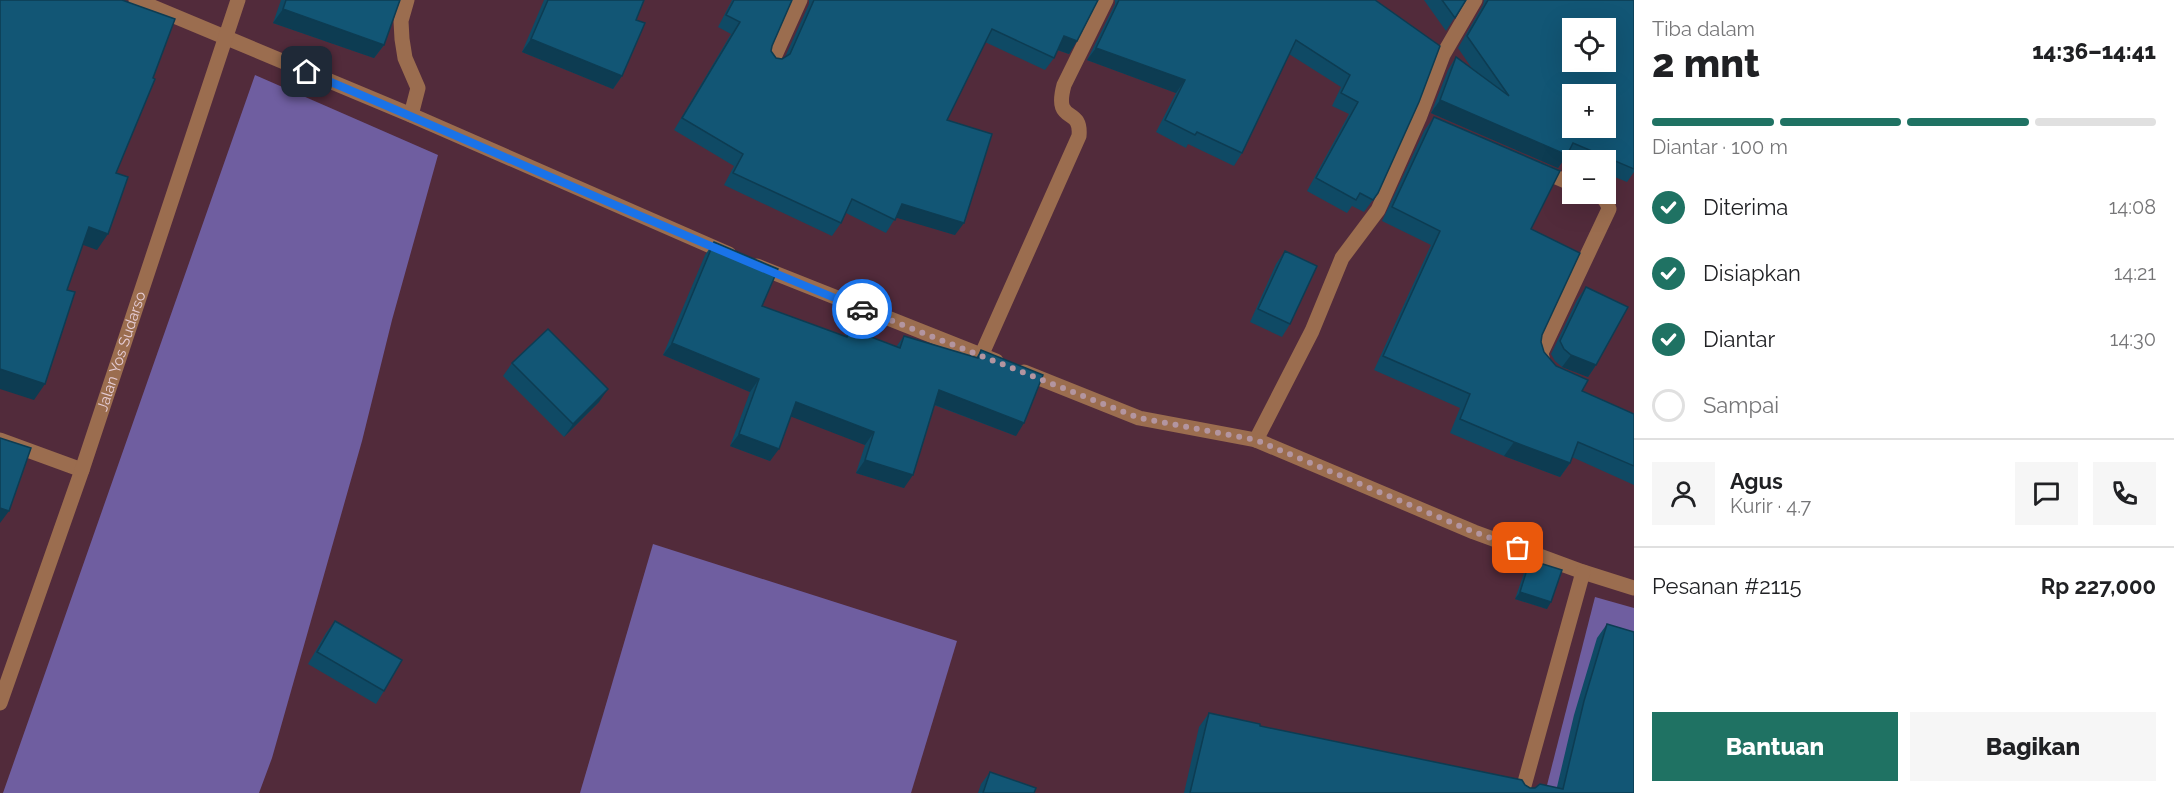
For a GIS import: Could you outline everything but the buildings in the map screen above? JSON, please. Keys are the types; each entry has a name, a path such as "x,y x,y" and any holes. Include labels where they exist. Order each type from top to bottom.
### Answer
{"street":[{"path":"136,0 411,115 555,180 789,280 981,356 1139,418 1256,440 1474,532 1634,588"},
{"name":"Jalan Yos Sudarso","path":"0,703 82,470 238,0"},
{"path":"407,0 400,21 402,39 405,58 418,88 411,115"},
{"path":"772,62 800,0"},
{"path":"981,356 1079,136 1080,126 1076,118 1066,113 1061,107 1060,98 1064,84 1106,0"},
{"path":"1256,440 1312,331 1342,258 1378,210 1424,120 1438,52 1475,0"},
{"path":"1528,165 1562,180"},
{"path":"1558,376 1549,372 1545,367 1541,353 1609,209 1608,204"},
{"path":"0,440 82,470"},
{"path":"1521,793 1583,572"}],"shaded area":[{"path":"255,75 438,155 392,320 362,441 272,758 259,793 3,793"},
{"path":"653,544 957,641 911,793 580,793"},
{"path":"1595,597 1634,608 1634,793 1545,793"}],"way so far":[{"path":"862,309 1139,418 1256,440 1474,532 1518,548"}],"route":[{"path":"307,72 789,280 862,309"}]}
